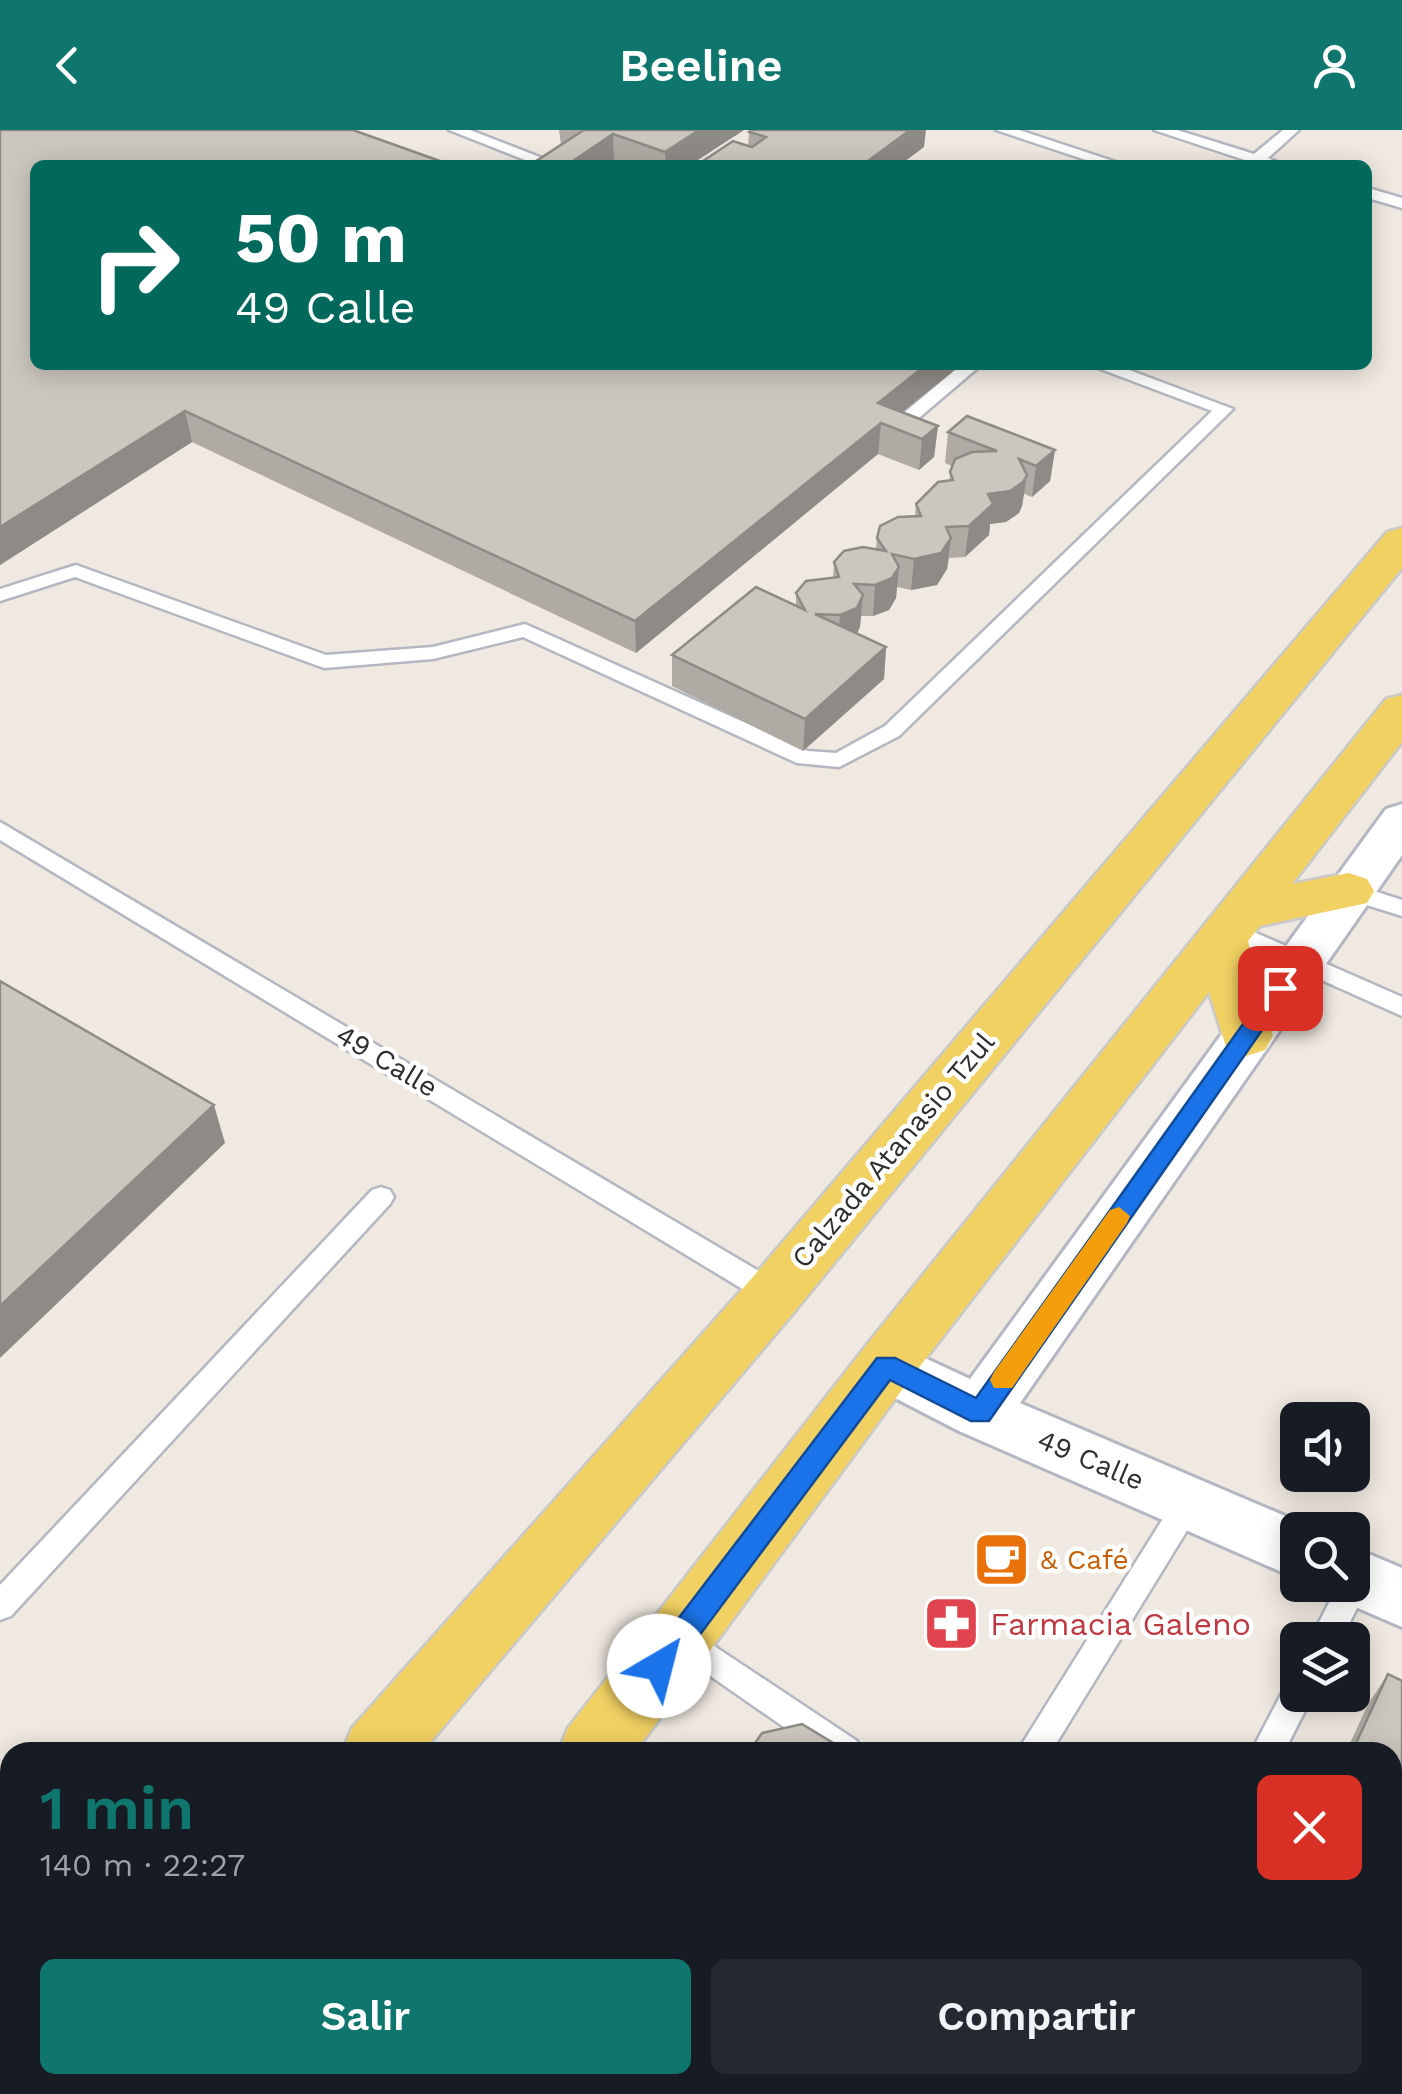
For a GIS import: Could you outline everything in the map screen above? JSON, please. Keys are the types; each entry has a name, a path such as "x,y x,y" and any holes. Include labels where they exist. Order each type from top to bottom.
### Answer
{"main road":[{"name":"Calzada Atanasio Tzul","path":"385,1742 774,1294 1402,542"},
{"path":"602,1742 886,1366 1402,710"},
{"path":"1231,927 1350,891"},
{"path":"1231,927 1246,1036"}],"street":[{"path":"980,1413 1402,820"},
{"name":"49 Calle","path":"886,1366 980,1413 1280,1543"}],"lane":[{"path":"456,130 538,160"},
{"path":"1003,130 1101,160"},
{"path":"1161,130 1260,160"},
{"path":"1257,159 1292,130"},
{"path":"1372,193 1402,203"},
{"path":"866,454 966,370"},
{"path":"0,595 76,571 324,662 433,654 525,630 616,662 805,758 839,760 892,732 1224,409 1112,370"},
{"name":"49 Calle","path":"0,830 774,1294"},
{"path":"1350,891 1402,908"},
{"path":"1231,927 1298,964 1402,1007"},
{"path":"0,1606 381,1197"},
{"path":"1039,1742 1189,1502"},
{"path":"1339,1622 1356,1602"},
{"path":"681,1638 832,1742"},
{"path":"1273,1742 1289,1712"}],"building":[{"path":"0,130 353,130 437,160 30,160 30,370 920,370 878,403 938,426 922,439 881,423 635,621 185,411 0,527"},
{"path":"584,130 699,130 665,152 613,134 574,160 538,160"},
{"path":"910,130 869,160 704,160 733,141 752,147 766,137 749,132"},
{"path":"967,416 1055,450 1036,466 1019,459 1027,475 1023,482 1010,491 988,494 993,504 969,526 946,527 951,538 941,553 914,559 892,554 899,567 892,578 875,585 854,584 863,595 857,608 840,615 815,614 886,647 805,719 672,655 756,587 805,610 796,593 806,581 839,577 834,562 844,551 863,547 886,551 877,538 880,526 898,517 921,516 916,504 938,482 953,480 950,472 955,459 972,452 997,451 948,432"},
{"path":"0,981 214,1105 0,1306"},
{"path":"1388,1674 1402,1681 1402,1742 1357,1742"},
{"path":"802,1724 832,1742 756,1742 762,1733"}],"slow traffic":[{"path":"1003,1380 1119,1216"}],"place":[{"name":"& Café","path":"1001,1559"},
{"name":"Farmacia Galeno","path":"951,1624"}],"route":[{"path":"659,1666 886,1366 980,1413 1280,988"}]}
